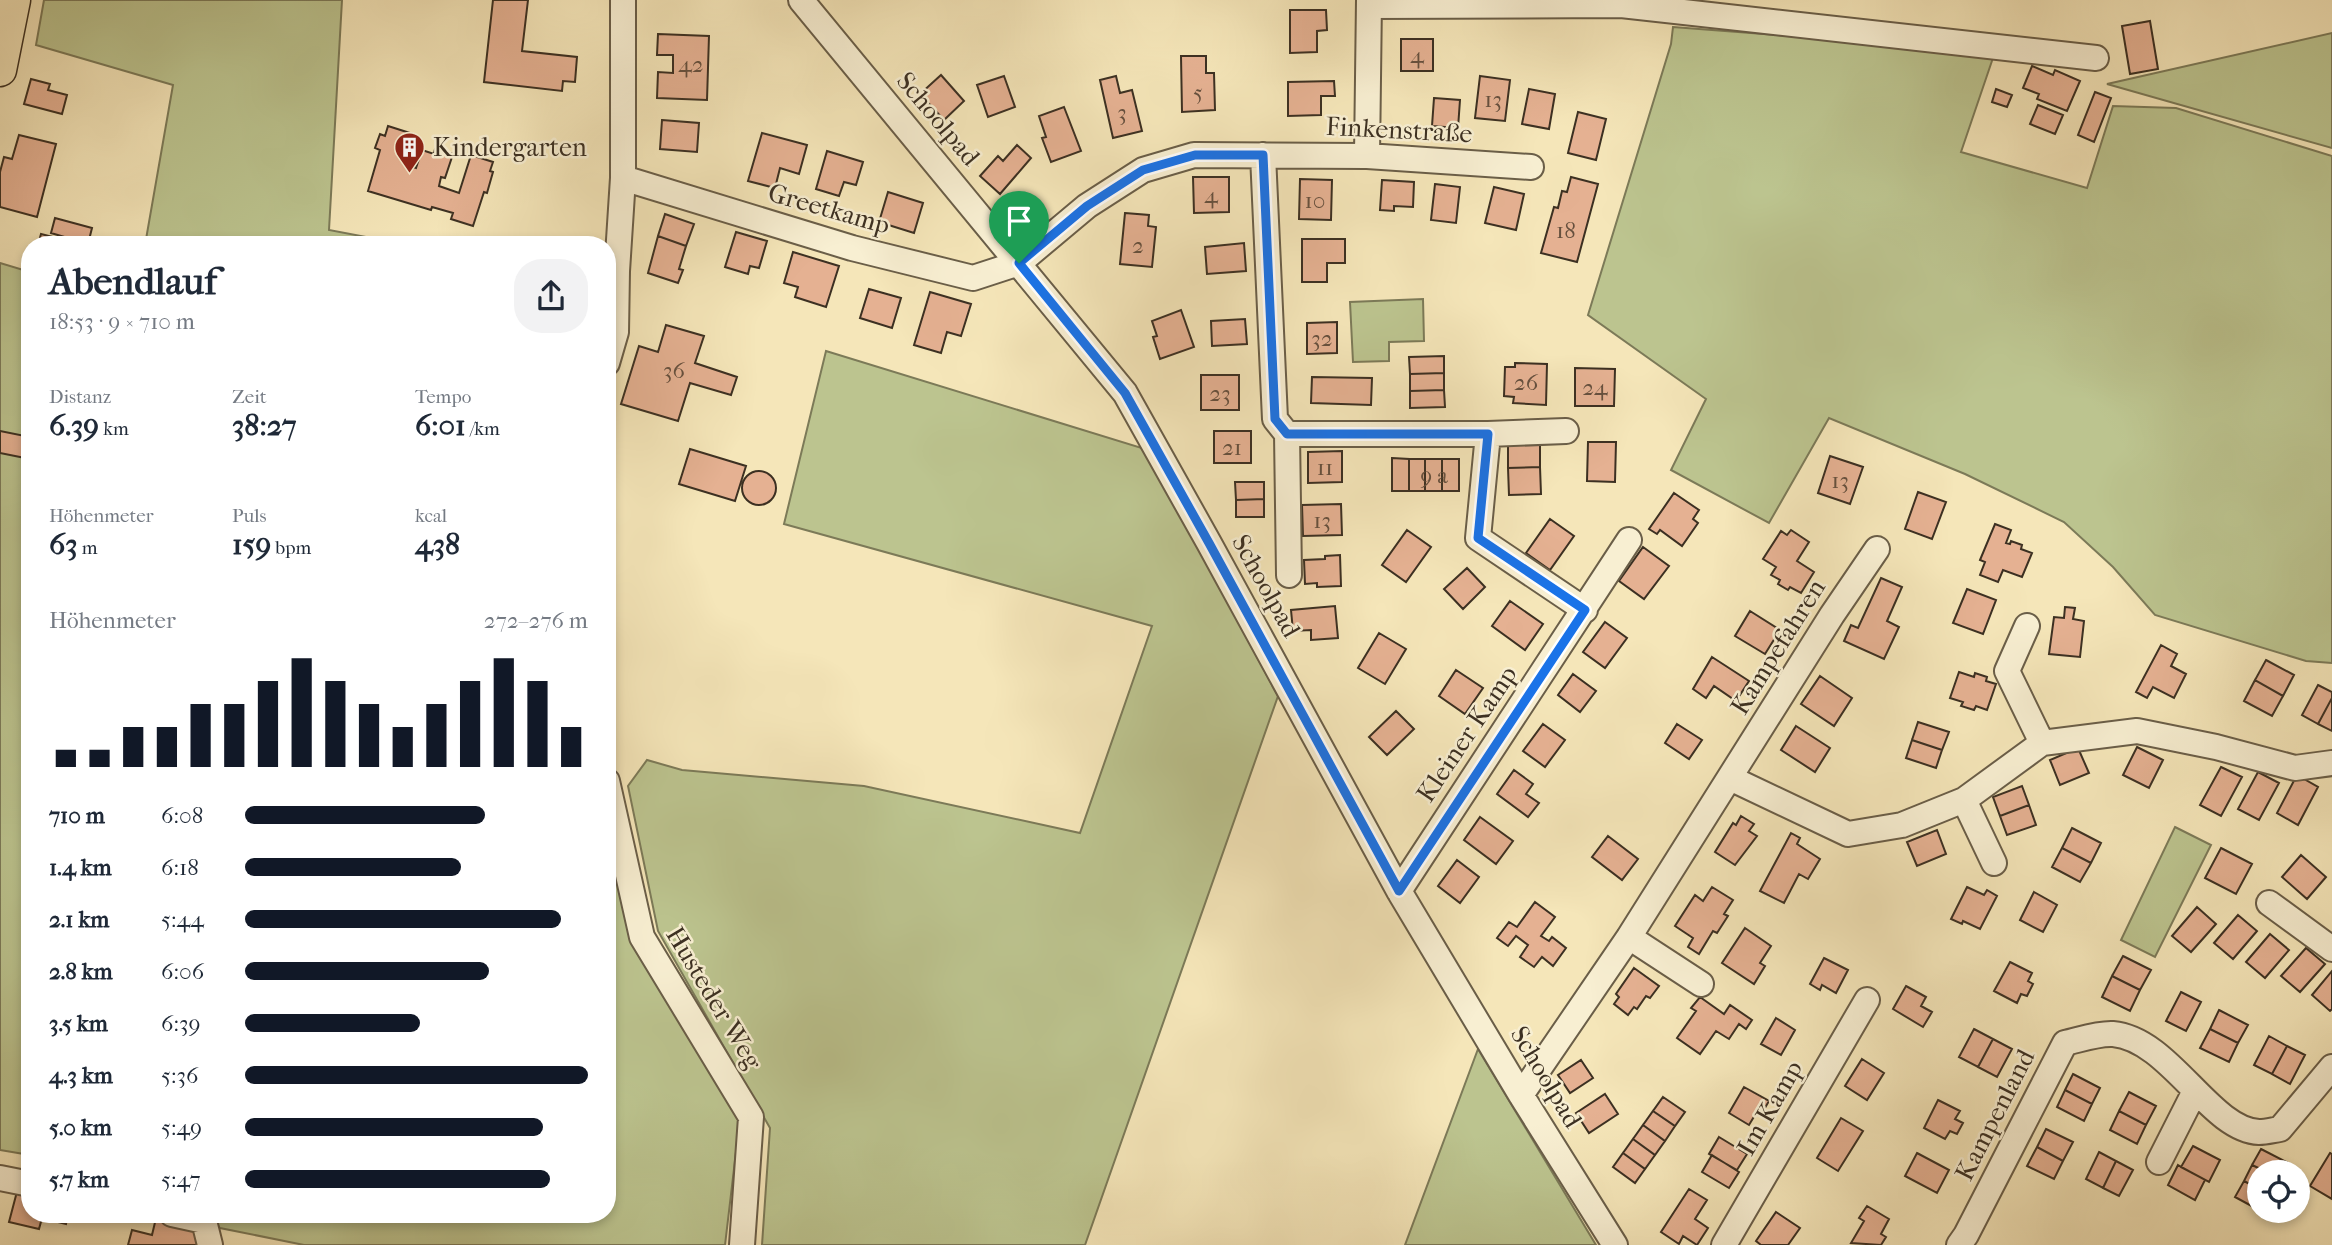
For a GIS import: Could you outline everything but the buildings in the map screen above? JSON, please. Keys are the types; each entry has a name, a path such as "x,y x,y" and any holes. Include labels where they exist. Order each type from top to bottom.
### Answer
{"main road":[{"path":"0,70 14,0"}],"street":[{"path":"616,332 623,178 623,0"},
{"name":"Schoolpad","path":"801,0 1125,393 1399,891 1521,1096 1615,1245"},
{"path":"1367,156 1370,3 1621,5 2096,58"},
{"name":"Finkenstraße","path":"1019,263 1087,206 1143,170 1195,155 1367,156 1531,167"},
{"path":"1263,155 1289,575"},
{"name":"Greetkamp","path":"623,178 852,248 973,278 1019,263"},
{"path":"1281,426 1488,434 1566,431"},
{"path":"1488,434 1478,538 1585,610"},
{"name":"Kleiner Kamp","path":"1399,891 1629,540"},
{"name":"Kampefahren","path":"1521,1096 1629,937 1832,615 1877,549"},
{"path":"2027,626 2007,671 2042,743"},
{"path":"1730,778 1848,834 1902,825 1964,800 2042,743 2137,731 2216,747 2295,768 2332,763"},
{"path":"1964,800 1994,863"},
{"name":"Husteder Weg","path":"616,821 642,937 751,1117 742,1245"},
{"path":"2269,903 2332,949"},
{"path":"1629,937 1701,984"},
{"name":"Im Kamp","path":"1724,1245 1867,1000"},
{"name":"Kampenland","path":"1962,1240 2065,1043 2113,1034 2141,1044 2161,1056 2195,1091 2233,1123 2257,1132 2280,1129 2331,1071"},
{"path":"2159,1162 2195,1091"},
{"path":"0,1178 21,1182"},
{"path":"204,1223 210,1245"}],"green space":[{"path":"44,0 342,0 329,230 361,236 147,236 173,85 36,45"},
{"path":"1673,27 1995,52 1961,152 2087,188 2113,106 2176,108 2332,156 2332,663 2306,661 2155,615 2113,567 2064,522 1965,474 1829,418 1769,523 1671,470 1706,399 1588,315 1671,44"},
{"path":"2332,33 2332,148 2107,84"},
{"path":"0,263 21,269 21,1154 0,1150"},
{"path":"1423,299 1424,341 1389,342 1389,361 1353,362 1350,302"},
{"path":"826,351 1145,449 1278,696 1085,1245 762,1245 770,1128 658,931 628,786 647,760 682,770 864,786 1080,833 1152,626 784,524"},
{"path":"2175,827 2211,845 2155,957 2121,940"},
{"path":"616,865 636,951 740,1118 725,1245 304,1245 220,1228 216,1223 616,1223"},
{"path":"1478,1049 1596,1245 1405,1245"}],"place":[{"name":"Kindergarten","path":"410,174"}],"route":[{"path":"1195,155 1263,155 1275,419 1287,434 1488,434 1478,538 1585,610 1399,891 1125,393 1019,263 1087,206 1143,170 1195,155"}]}
